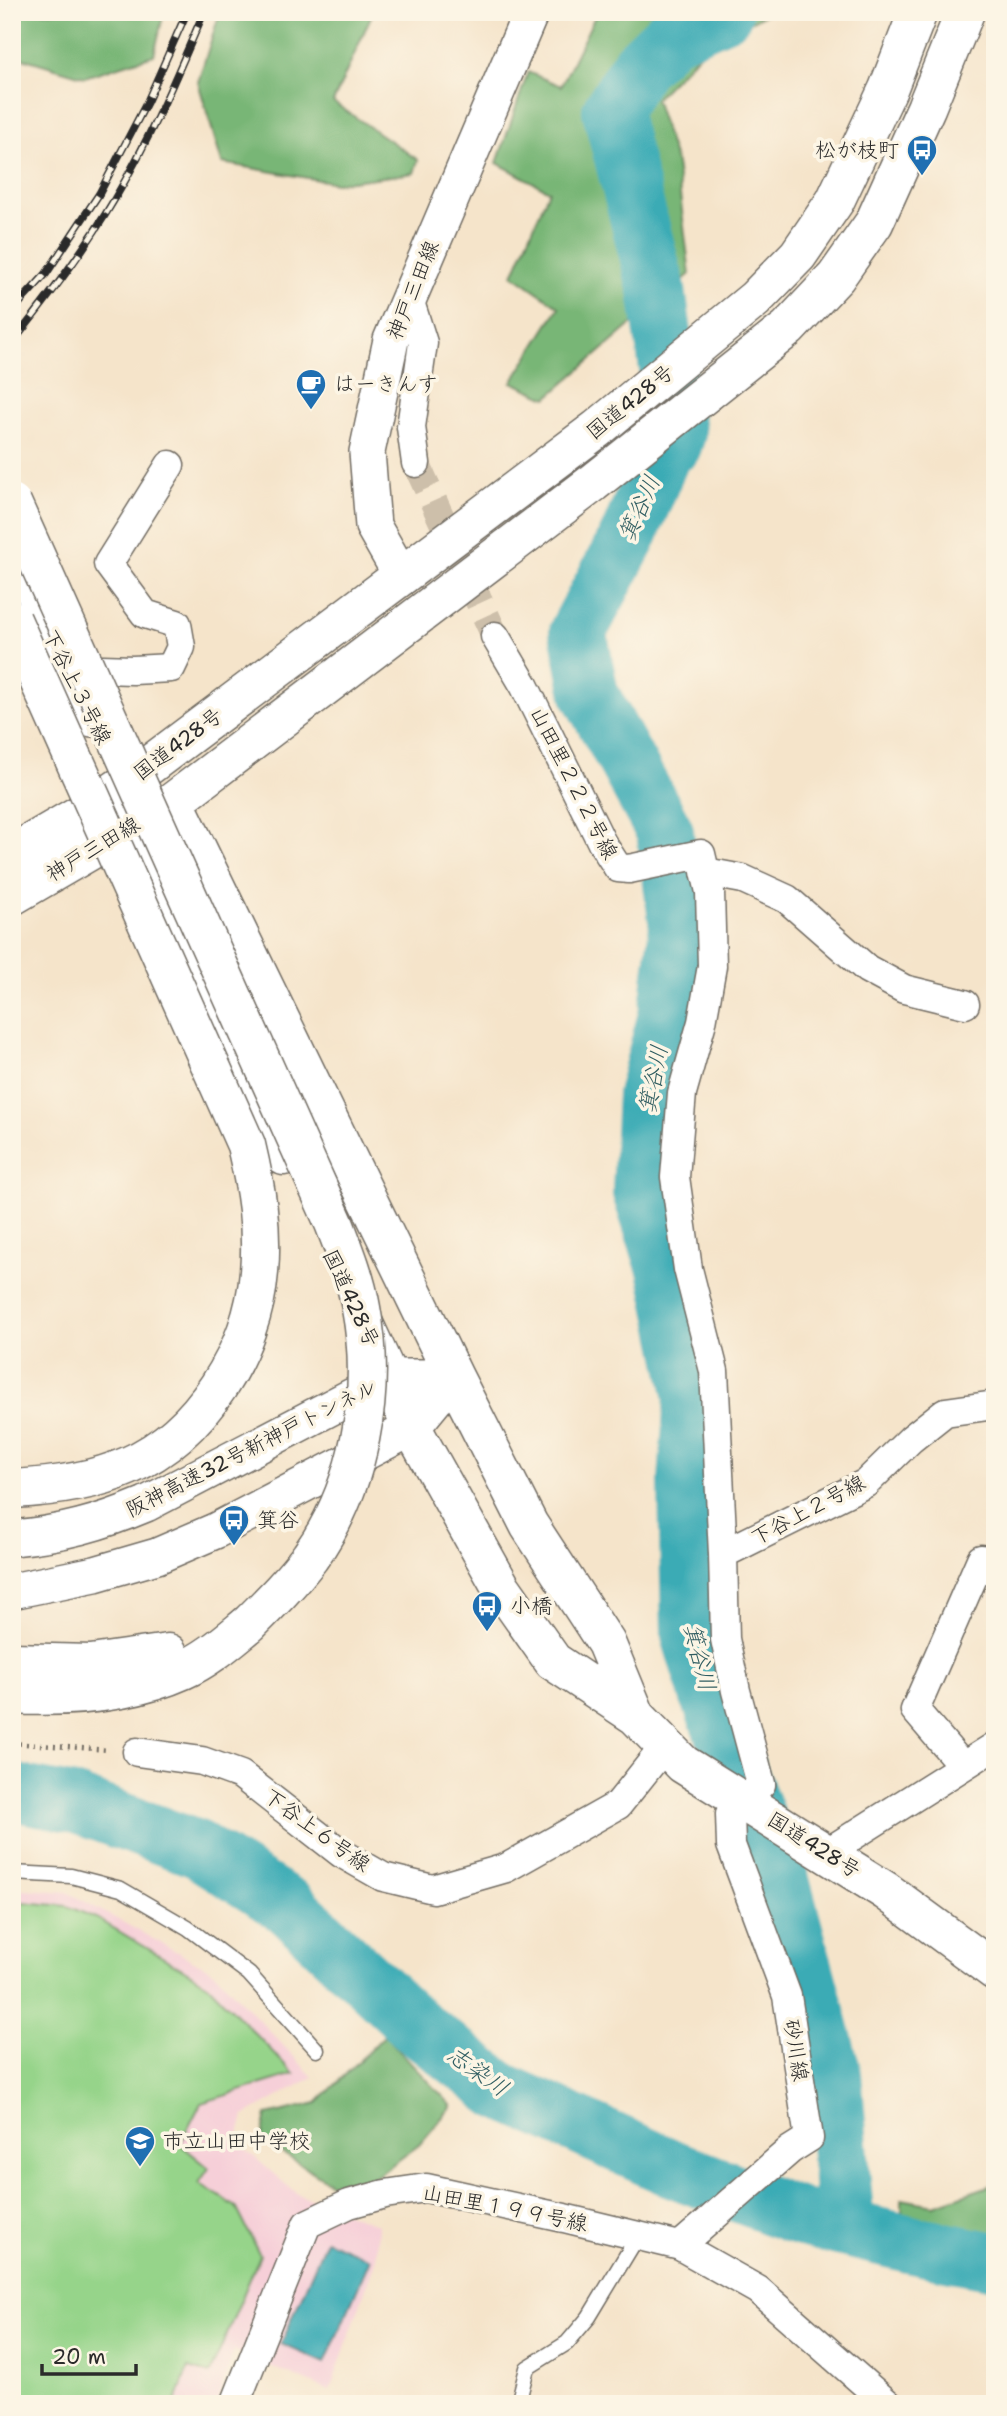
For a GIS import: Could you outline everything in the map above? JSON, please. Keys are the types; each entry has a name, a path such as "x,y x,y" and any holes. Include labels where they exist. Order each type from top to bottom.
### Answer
{"main road":[{"name":"国道428号","path":"918,12 888,89 835,201 798,255 755,299 597,429 127,782 129,828 412,1428 501,1587 553,1661 636,1716 682,1764 740,1797 886,1891 995,1971"},
{"name":"国道428号","path":"636,1716 606,1643 529,1525 454,1377 173,801 593,483 788,328 836,277 874,223 926,108 965,12"},
{"path":"12,503 334,1223 351,1267 362,1308 367,1353 367,1394 361,1434 350,1477 334,1516 311,1555 283,1590 249,1624 214,1653 183,1670 148,1683 74,1695 12,1695"},
{"path":"12,620 246,1145 256,1187 260,1233 259,1274 251,1316 236,1357 215,1392 187,1425 160,1448 128,1466 90,1479 51,1487 13,1488"},
{"name":"神戸三田線","path":"12,854 84,813 127,782"},
{"name":"神戸三田線","path":"12,896 173,801"},
{"path":"12,1662 91,1664 132,1660 209,1641 249,1624"}],"street":[{"name":"神戸三田線","path":"402,577 373,526 367,452 391,340 531,12"},
{"path":"409,299 423,343 411,427 416,463"},
{"path":"12,666 133,670 171,668 181,647 177,624 145,614 108,564 170,465"},
{"name":"下谷上３号線","path":"12,553 64,668 127,782"},
{"name":"山田里２２２号線","path":"495,636 524,685 602,843 618,868 696,864"},
{"path":"127,782 173,801"},
{"path":"696,864 743,878 788,899 867,969 904,989 965,1004"},
{"path":"696,864 710,892 712,966 702,1022 682,1093 675,1177 688,1269 714,1371 725,1639 736,1691 740,1797"},
{"name":"阪神高速32号新神戸トンネル","path":"12,1538 105,1521 146,1504 389,1377 454,1377"},
{"path":"12,1591 95,1574 157,1556 215,1531 412,1428 454,1377"},
{"name":"下谷上２号線","path":"723,1554 866,1483 911,1439 945,1412 995,1405"},
{"path":"962,1766 915,1710 981,1559 995,1569"},
{"name":"下谷上６号線","path":"137,1752 202,1761 241,1775 341,1853 383,1877 433,1889 506,1868 618,1805 666,1746"},
{"path":"826,1853 995,1746"},
{"name":"砂川線","path":"683,2243 790,2150 809,2138 788,1996 731,1845 740,1797"},
{"name":"山田里１９９号線","path":"235,2404 307,2224 349,2204 385,2194 426,2188 638,2236 683,2243"},
{"path":"683,2243 758,2290 888,2404"}],"lane":[{"path":"12,1873 71,1876 121,1889 188,1928 249,1974 317,2050"},
{"path":"518,2404 527,2368 567,2343 589,2317 638,2236"}],"path":[{"path":"12,1743 137,1752"}],"shaded area":[{"name":"市立山田中学校","path":"12,1888 67,1892 214,1972 313,2077 244,2116 237,2142 297,2194 378,2225 376,2259 330,2391 234,2351 216,2404 12,2404"}],"green space":[{"path":"12,12 164,12 154,55 85,77 12,55"},
{"path":"220,12 373,12 333,102 418,160 414,173 336,183 222,163 198,82"},
{"path":"597,12 769,12 709,44 655,99 676,163 690,274 547,398 512,382 559,307 513,275 549,191 497,163 528,72 561,86"},
{"name":"市立山田中学校","path":"12,1901 67,1906 98,1919 206,1983 294,2074 201,2103 180,2144 209,2168 199,2183 236,2207 260,2255 210,2374 188,2368 175,2404 12,2404"},
{"path":"385,2035 452,2106 419,2145 374,2178 331,2183 261,2140 267,2115 317,2103"},
{"path":"995,2184 995,2236 902,2227 902,2199 934,2205"}],"water":[{"path":"326,2240 370,2259 325,2363 281,2344"}],"waterway":[{"name":"箕谷川","path":"724,12 670,36 639,66 611,111 657,290 677,433 673,445 664,450 628,537 578,631 590,694 665,832 678,927 667,1015 646,1095 641,1192 666,1269 693,1397 687,1481 690,1635 708,1694 781,1881 833,2075 846,2227"},
{"name":"志染川","path":"12,1792 75,1804 197,1849 288,1906 414,2024 499,2090 669,2167 802,2218 922,2247 995,2261"}],"tunnel":[{"path":"416,463 495,636"}],"railway":[{"path":"12,311 46,274 99,194 147,102 187,12"},
{"path":"12,343 66,273 127,178 173,84 204,12"}],"place":[{"name":"松が枝町","path":"922,177"},
{"name":"はーきんす","path":"311,411"},
{"name":"箕谷","path":"234,1547"},
{"name":"小橋","path":"487,1633"},
{"name":"市立山田中学校","path":"140,2168"}]}
